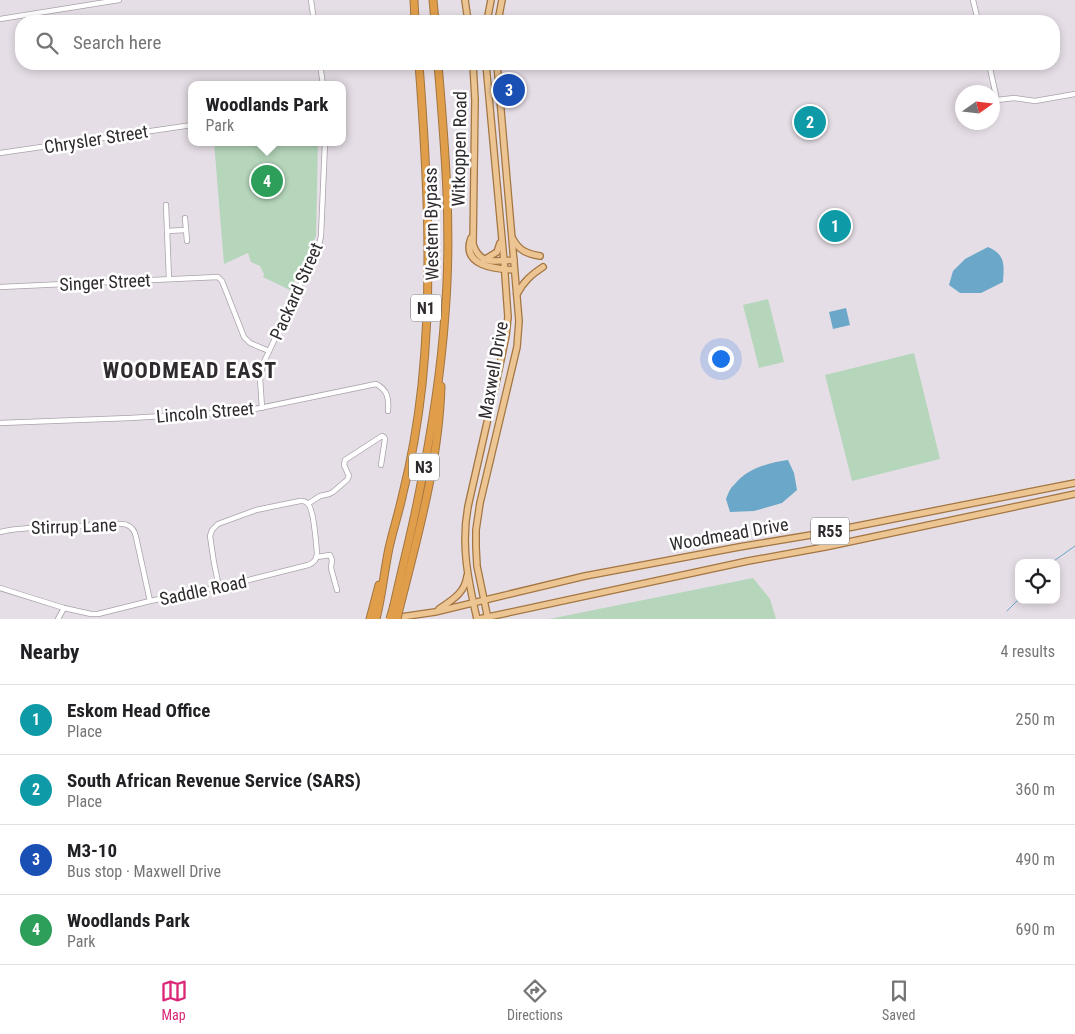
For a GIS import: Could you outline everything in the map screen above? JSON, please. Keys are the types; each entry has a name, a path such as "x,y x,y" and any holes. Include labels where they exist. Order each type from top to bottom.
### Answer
{"highway":[{"path":"414,0 415,15"},
{"path":"433,0 434,15"},
{"name":"Western Bypass","path":"376,619 377,604 389,549 404,493 422,386 428,252 424,132 419,70"},
{"name":"Western Bypass","path":"390,619 397,605 428,450 442,353 448,270 448,209 438,70"},
{"path":"370,619 377,604"},
{"path":"397,605 397,619"}],"main road":[{"path":"465,0 467,15"},
{"path":"489,15 491,0"},
{"path":"499,15 502,0"},
{"name":"Witkoppen Road","path":"473,70 475,100 473,244 479,257 484,260"},
{"name":"Maxwell Drive","path":"478,619 466,563 464,538 468,508 498,374 508,312 487,70"},
{"name":"Maxwell Drive","path":"488,618 477,566 476,530 480,503 516,346 518,321 498,70"},
{"path":"491,116 502,115"},
{"name":"Witkoppen Road","path":"473,235 469,248 473,259 484,265 504,270 514,270"},
{"path":"484,260 497,252 502,237"},
{"path":"512,238 524,252 540,256"},
{"path":"484,260 514,260"},
{"path":"517,295 524,281 543,267"},
{"name":"Woodmead Drive","path":"390,619 435,612 614,571 818,534 1075,483"},
{"name":"Woodmead Drive","path":"478,619 1075,494"},
{"path":"435,612 462,591 466,580 466,563"}],"street":[{"path":"19,15 119,0"},
{"path":"311,0 313,15"},
{"path":"973,0 977,15"},
{"path":"0,18 15,16"},
{"path":"990,70 997,100 1014,98 1035,102 1075,94"},
{"name":"Chrysler Street","path":"0,153 188,126"},
{"name":"Packard Street","path":"262,408 260,378 264,360 322,236 325,146"},
{"path":"166,206 169,279"},
{"path":"185,218 187,242"},
{"path":"167,231 186,230"},
{"name":"Singer Street","path":"0,287 218,277 222,281 244,337 250,343 269,351"},
{"name":"Lincoln Street","path":"0,424 216,413 262,408 376,384 388,394 388,410"},
{"path":"308,503 330,493 347,480 349,474 343,464 346,459 382,436 384,439 381,465"},
{"path":"219,587 210,536 213,528 218,524 256,510 306,501 312,511 316,559 330,556 337,590"},
{"name":"Stirrup Lane","path":"0,532 19,529 113,524 129,525 136,536 150,601"},
{"name":"Saddle Road","path":"1,589 64,608 98,614 308,565 316,559"},
{"path":"58,619 64,608"}],"green space":[{"path":"214,146 318,146 316,236 290,290 263,277 264,274 260,266 251,262 248,253 224,264"},
{"path":"768,299 784,362 759,368 743,305"},
{"path":"914,353 940,459 852,481 825,375"},
{"path":"753,578 770,599 776,619 549,619"}],"water":[{"path":"988,247 998,253 1003,261 1003,282 981,293 960,293 949,285 953,271 965,259"},
{"path":"846,308 850,325 833,329 829,312"},
{"path":"788,460 794,473 797,490 782,503 754,511 730,512 726,499 729,491 739,479 758,467"}],"waterway":[{"path":"1057,559 1075,546"},
{"path":"1007,611 1015,603"}],"place":[{"name":"M3-10","path":"509,90"},
{"name":"South African Revenue Service (SARS)","path":"810,122"},
{"name":"Woodlands Park","path":"267,181"},
{"name":"Eskom Head Office","path":"835,226"}],"district":[{"name":"WOODMEAD EAST","path":"190,370"}]}
